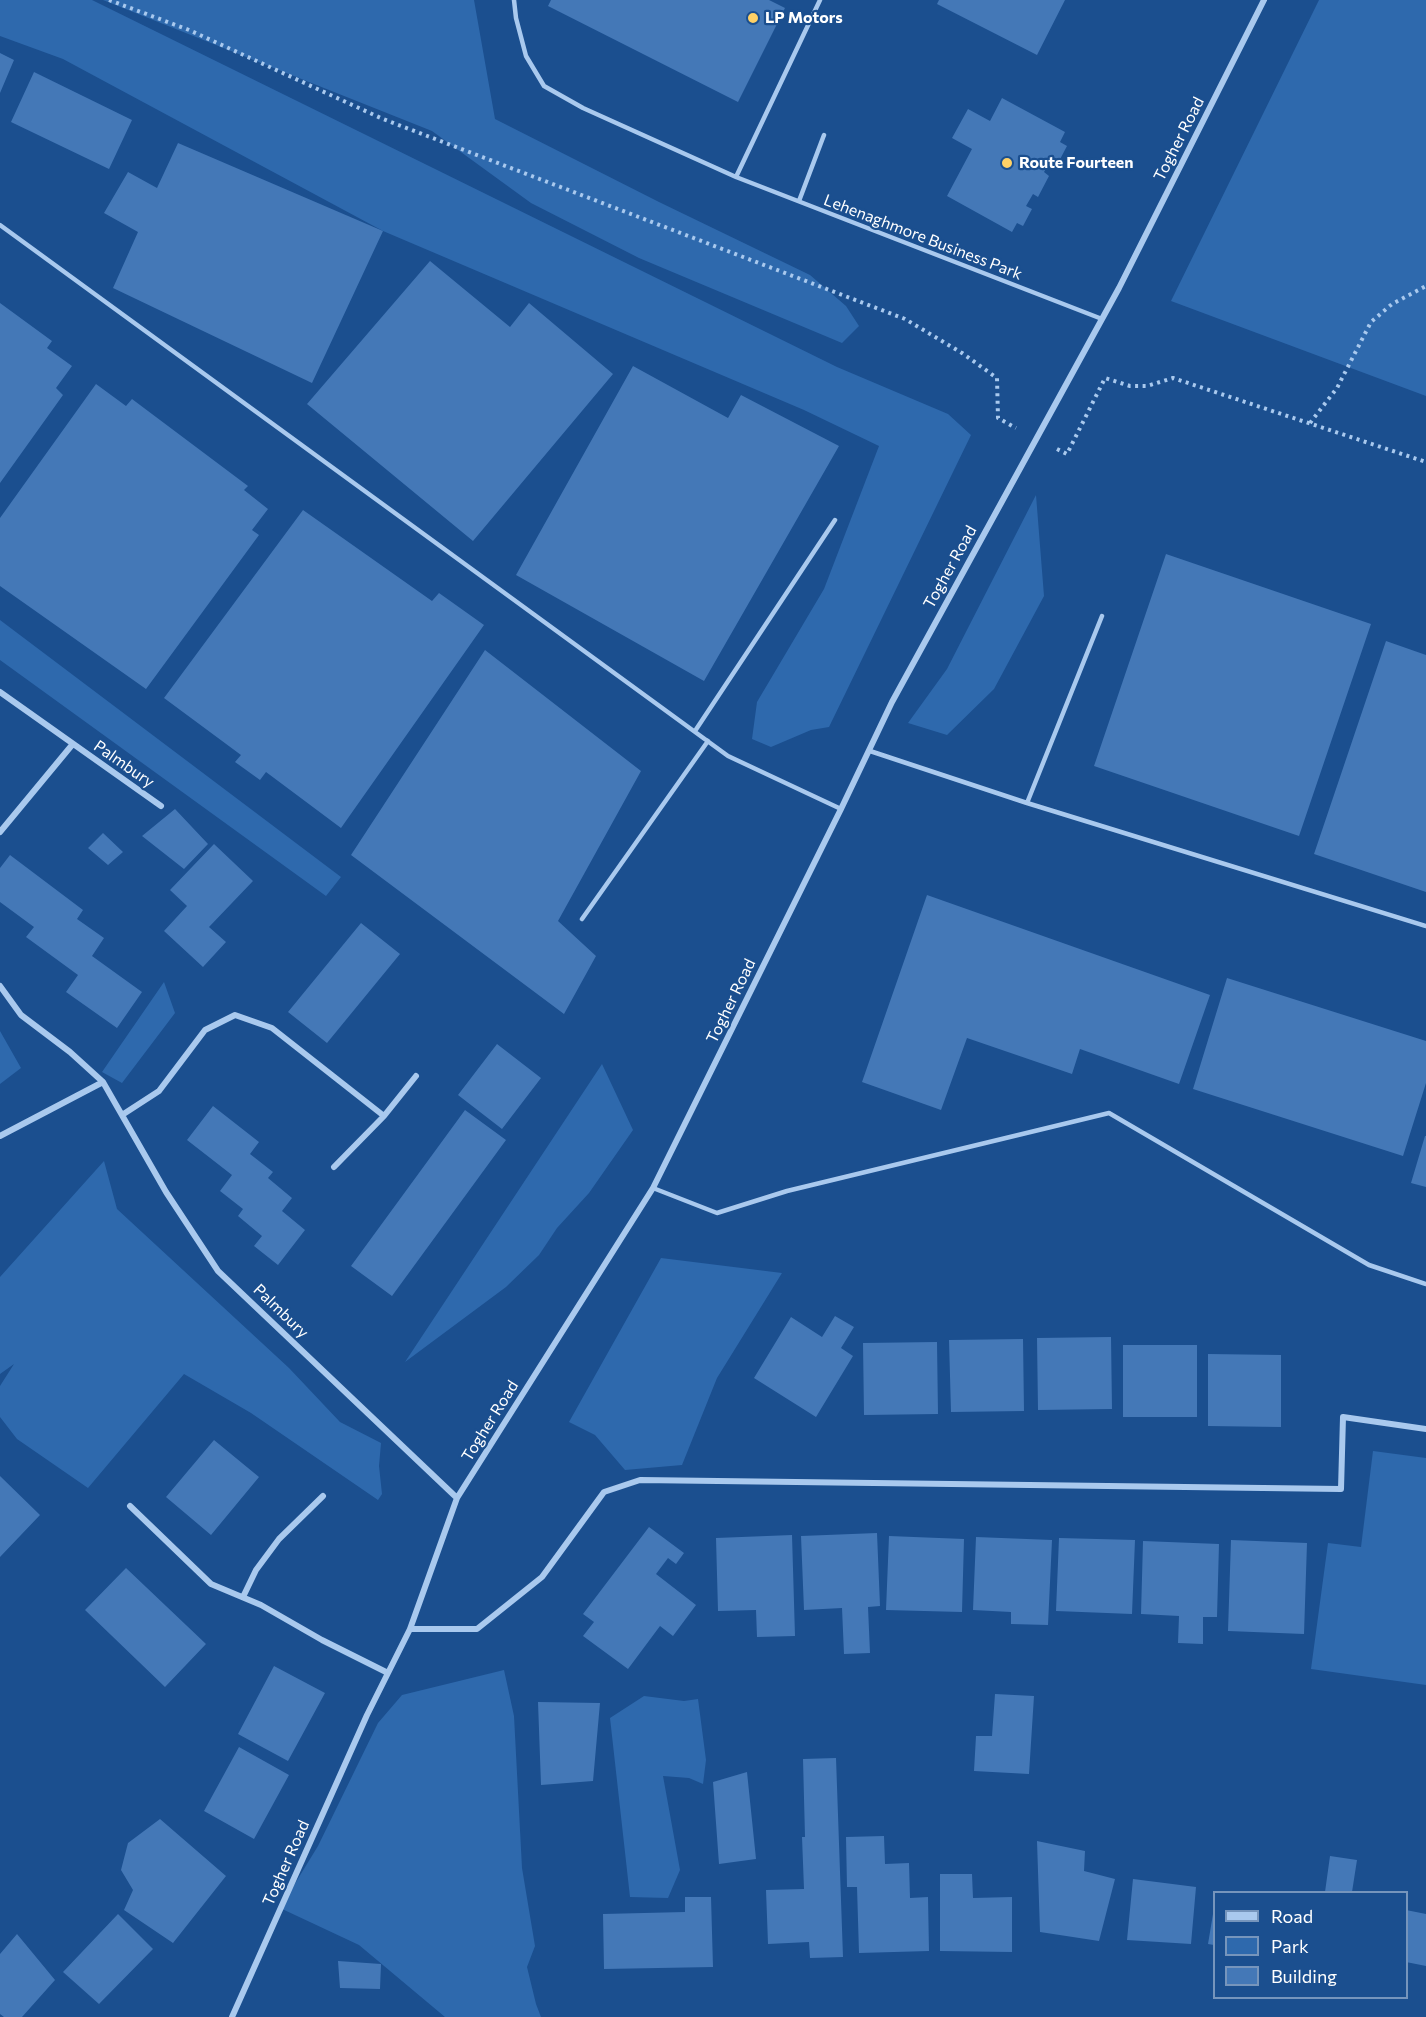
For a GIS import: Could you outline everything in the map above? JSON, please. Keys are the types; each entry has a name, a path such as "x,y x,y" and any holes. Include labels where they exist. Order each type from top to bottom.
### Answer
{"street":[{"name":"Togher Road","path":"232,2017 367,1715 410,1629 457,1498 653,1188 870,751 892,702 1102,319 1264,0"},
{"name":"Palmbury","path":"0,692 161,806"},
{"name":"Palmbury","path":"0,832 72,744"},
{"name":"Palmbury","path":"0,986 21,1015 70,1052 103,1082 166,1192 218,1271 457,1498"},
{"path":"122,1115 159,1090 205,1030 235,1015 272,1028 384,1116"},
{"path":"334,1167 384,1116 416,1076"},
{"path":"0,1136 103,1082"},
{"path":"410,1629 477,1629 542,1577 604,1492 640,1480 1341,1489 1343,1417 1426,1429"},
{"path":"243,1598 256,1570 279,1539 323,1496"},
{"path":"130,1506 211,1584 243,1598 388,1673"}],"lane":[{"name":"Lehenaghmore Business Park","path":"514,0 516,18 526,56 544,86 582,108 736,177 1102,319"},
{"path":"736,177 820,0"},
{"path":"799,201 824,135"},
{"path":"0,225 728,756 841,809"},
{"path":"695,731 835,520"},
{"path":"1027,803 1102,616"},
{"path":"582,919 708,741"},
{"path":"870,751 1027,803 1426,926"},
{"path":"653,1188 717,1213 787,1191 1109,1113 1369,1265 1426,1284"}],"path":[{"path":"108,0 189,30 384,119 905,319 962,353 997,378 998,418"},
{"path":"1310,423 1337,388 1371,322 1392,304 1426,286"},
{"path":"1067,454 1105,378 1130,386 1147,386 1173,378 1426,462"}],"green space":[{"path":"0,0 92,0 837,367 948,414 971,435 829,727 811,730 771,747 752,739 757,702 824,589 879,446 804,410 383,231 63,59 0,36"},
{"path":"103,0 474,0 495,119 810,275 846,306 859,326 842,343 639,258 531,203 432,131"},
{"path":"1319,0 1426,0 1426,396 1171,301"},
{"path":"1036,495 1044,596 994,689 947,735 908,723 947,669"},
{"path":"0,620 341,877 326,896 0,660"},
{"path":"164,982 175,1013 122,1083 102,1072"},
{"path":"0,1031 21,1068 0,1084"},
{"path":"602,1064 633,1130 589,1193 557,1228 539,1255 506,1287 405,1362"},
{"path":"104,1161 117,1209 289,1368 340,1422 381,1443 379,1466 382,1494 378,1500 251,1413 184,1374 88,1488 17,1439 0,1417 0,1386 14,1364 0,1374 0,1277"},
{"path":"661,1258 782,1273 717,1378 682,1465 625,1470 595,1435 569,1422"},
{"path":"1373,1451 1426,1458 1426,1685 1311,1669 1328,1543 1361,1547"},
{"path":"504,1670 514,1716 522,1868 535,1946 527,1967 541,2017 445,2017 359,1945 280,1908 318,1846 378,1723 402,1695"},
{"path":"644,1696 684,1701 698,1699 706,1760 703,1784 689,1778 663,1776 680,1870 668,1898 630,1897 610,1718"}],"building":[{"path":"551,0 769,0 785,8 738,102 548,6"},
{"path":"939,0 1065,0 1037,55 937,4"},
{"path":"0,53 14,60 0,93"},
{"path":"34,72 132,120 109,169 11,122"},
{"name":"Route Fourteen","path":"1002,98 1065,132 1060,142 1067,146 1057,165 1050,161 1044,172 1049,176 1038,197 1033,194 1026,206 1032,209 1023,226 1017,223 1012,232 947,196 972,149 952,138 968,109 990,121"},
{"path":"178,143 383,231 312,383 113,288 138,232 104,213 128,172 157,188"},
{"path":"430,261 510,327 529,303 613,374 473,541 307,404"},
{"path":"0,303 52,341 47,348 72,366 56,388 63,395 0,483"},
{"path":"633,366 728,418 741,395 839,446 704,681 516,575"},
{"path":"96,384 126,406 132,399 248,486 244,490 268,509 252,530 259,535 146,689 0,586 0,518"},
{"path":"303,510 432,601 439,593 484,625 341,828 266,772 260,780 235,762 241,755 164,698"},
{"path":"1166,554 1371,624 1299,836 1094,766"},
{"path":"1386,641 1426,655 1426,892 1314,854"},
{"path":"485,650 641,771 558,921 596,956 564,1014 351,855"},
{"path":"175,809 208,844 184,869 142,836"},
{"path":"103,833 123,852 108,865 88,848"},
{"path":"214,844 253,881 209,927 226,942 203,967 164,931 187,906 170,890"},
{"path":"10,855 83,910 77,919 104,938 92,956 142,992 117,1028 66,992 78,975 26,937 34,927 0,902 0,868"},
{"path":"927,895 1210,995 1179,1084 1080,1049 1072,1074 967,1038 941,1110 862,1082"},
{"path":"361,923 400,954 327,1043 288,1012"},
{"path":"1227,978 1426,1041 1426,1083 1403,1156 1193,1089"},
{"path":"497,1044 541,1078 502,1129 458,1095"},
{"path":"213,1106 259,1142 250,1154 273,1172 268,1178 292,1198 282,1211 305,1230 278,1265 254,1246 262,1236 238,1216 243,1209 220,1191 232,1175 187,1140"},
{"path":"465,1110 506,1140 392,1296 351,1266"},
{"path":"1426,1136 1426,1187 1411,1183"},
{"path":"835,1316 854,1327 841,1348 853,1356 816,1417 754,1378 791,1317 822,1337"},
{"path":"1111,1337 1112,1409 1038,1410 1037,1338"},
{"path":"1023,1339 1024,1411 951,1412 949,1340"},
{"path":"937,1342 938,1414 864,1415 863,1343"},
{"path":"1123,1345 1197,1345 1197,1417 1123,1417"},
{"path":"1208,1354 1281,1355 1281,1427 1208,1426"},
{"path":"214,1440 259,1477 211,1535 166,1497"},
{"path":"0,1476 40,1515 0,1557"},
{"path":"649,1527 684,1553 676,1564 668,1558 656,1574 696,1605 673,1636 660,1626 628,1669 583,1636 594,1622 583,1614"},
{"path":"877,1533 880,1606 868,1607 870,1653 844,1654 842,1608 804,1610 801,1536"},
{"path":"792,1535 795,1636 757,1637 756,1610 718,1611 716,1538"},
{"path":"889,1536 964,1539 962,1612 886,1610"},
{"path":"976,1537 1052,1540 1048,1625 1011,1624 1011,1612 973,1610"},
{"path":"1059,1538 1135,1540 1132,1614 1056,1611"},
{"path":"1231,1540 1307,1543 1304,1634 1228,1631"},
{"path":"1143,1541 1219,1544 1217,1617 1203,1617 1203,1644 1178,1643 1179,1616 1141,1614"},
{"path":"126,1568 206,1644 165,1687 85,1610"},
{"path":"274,1666 325,1693 288,1761 238,1734"},
{"path":"995,1694 1034,1696 1029,1774 974,1771 976,1736 992,1736"},
{"path":"538,1702 600,1703 593,1781 541,1785"},
{"path":"239,1747 289,1775 254,1839 204,1811"},
{"path":"836,1758 843,1957 810,1958 809,1942 768,1944 766,1890 804,1889 803,1759"},
{"path":"747,1772 756,1859 719,1864 713,1782"},
{"path":"160,1819 226,1876 173,1943 124,1910 133,1890 121,1870 128,1843"},
{"path":"884,1836 885,1864 909,1863 910,1898 928,1897 929,1951 859,1953 857,1887 847,1887 846,1837"},
{"path":"1037,1841 1085,1851 1084,1871 1115,1879 1099,1941 1040,1932"},
{"path":"1330,1856 1357,1860 1352,1891 1325,1891"},
{"path":"940,1874 972,1874 973,1898 1012,1897 1012,1952 940,1951"},
{"path":"1133,1879 1196,1887 1191,1944 1127,1940"},
{"path":"685,1897 711,1897 713,1967 604,1969 603,1914 685,1912"},
{"path":"1408,1910 1426,1914 1426,1966 1408,1962"},
{"path":"118,1914 153,1949 99,2004 63,1972"},
{"path":"1213,1914 1213,1945 1208,1944"},
{"path":"17,1934 55,1980 22,2017 4,2017 0,2014 0,1954"},
{"path":"338,1961 381,1964 380,1989 340,1988"}],"place":[{"name":"LP Motors","path":"753,18"},
{"name":"Route Fourteen","path":"1007,163"}]}
